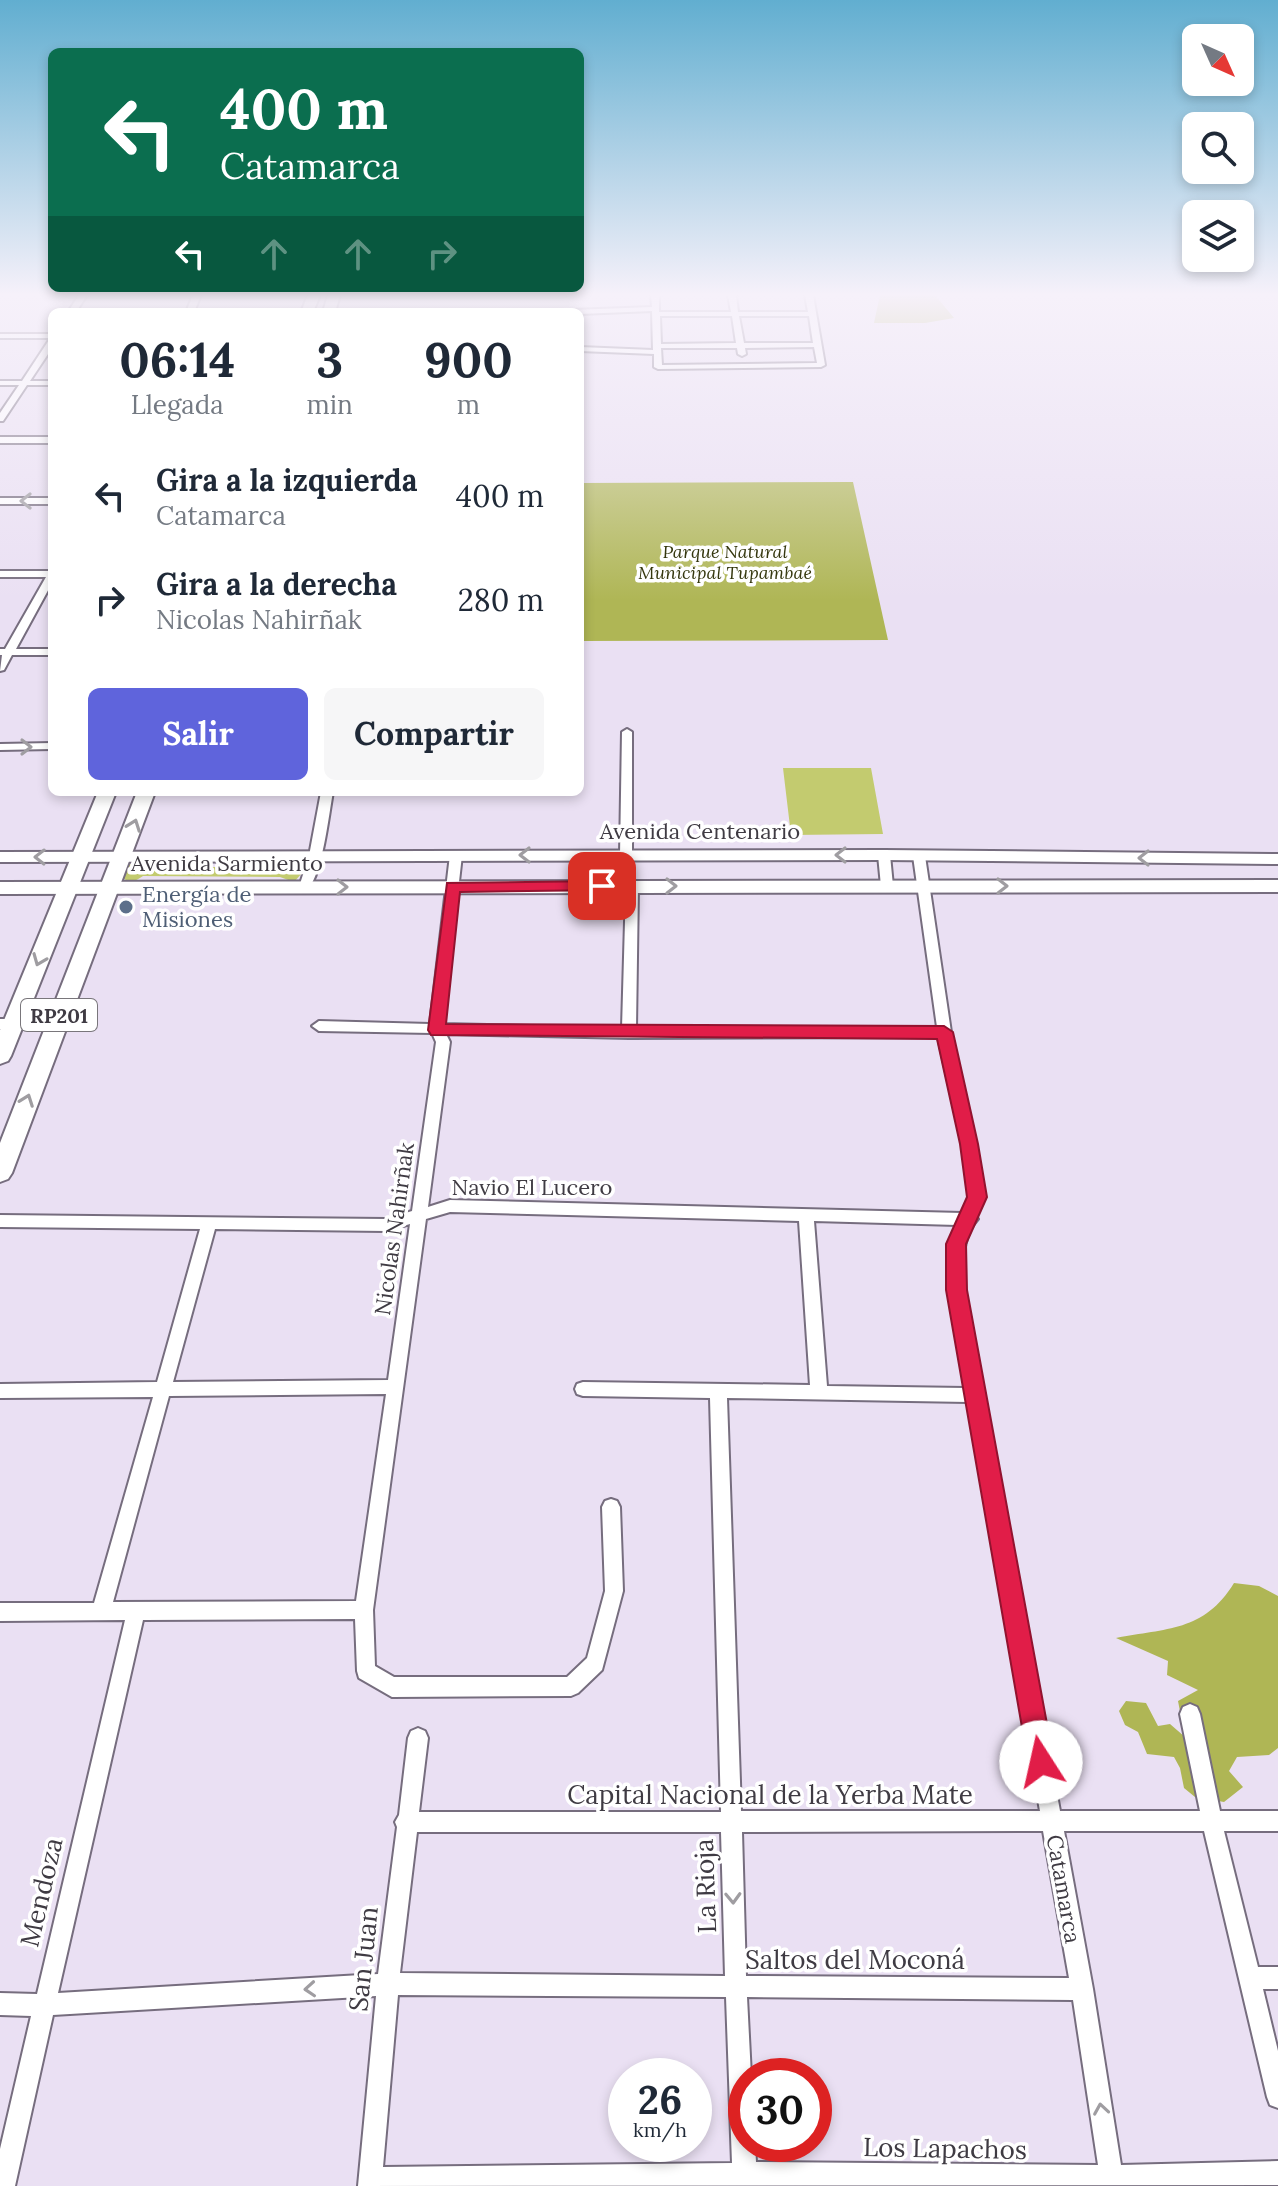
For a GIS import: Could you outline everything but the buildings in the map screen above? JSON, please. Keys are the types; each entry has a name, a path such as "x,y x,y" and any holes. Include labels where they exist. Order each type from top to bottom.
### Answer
{"main road":[{"name":"RP201","path":"0,1056 7,1024 105,796"},
{"name":"RP201","path":"0,1173 145,796"},
{"name":"Avenida Centenario","path":"122,858 884,855 1278,859"},
{"name":"Avenida Sarmiento","path":"0,857 122,858"},
{"path":"1176,858 1187,886"},
{"path":"453,887 1278,886"},
{"name":"Avenida Sarmiento","path":"0,888 453,887"}],"street":[{"path":"0,419 15,397"},
{"path":"0,440 48,440"},
{"path":"0,501 48,501"},
{"path":"0,574 48,574"},
{"path":"0,668 4,652 48,580"},
{"path":"4,652 48,652"},
{"path":"626,855 627,732"},
{"path":"0,747 48,746"},
{"path":"305,887 315,856 326,796"},
{"name":"Nicolas Nahirñak","path":"456,855 437,1030 443,1042 364,1610 366,1671 392,1687 571,1686 595,1663 614,1591 611,1507"},
{"path":"884,855 887,886"},
{"name":"Catamarca","path":"919,856 944,1032 969,1144 977,1197 970,1219 956,1244 956,1290 1082,1989 1112,2182"},
{"path":"629,1033 632,886"},
{"path":"7,1024 55,1024"},
{"path":"319,1026 629,1033 944,1032"},
{"name":"Navio El Lucero","path":"0,1221 386,1225 450,1206 970,1219"},
{"path":"806,1215 819,1393"},
{"path":"101,1612 209,1224"},
{"path":"0,1391 394,1387"},
{"path":"583,1389 975,1395"},
{"name":"La Rioja","path":"718,1391 745,2180"},
{"path":"0,1612 364,1610"},
{"name":"Mendoza","path":"3,2186 136,1611"},
{"path":"1190,1714 1212,1822 1278,2097"},
{"name":"San Juan","path":"370,2182 405,1822 418,1738"},
{"name":"Capital Nacional de la Yerba Mate","path":"405,1822 731,1820 1052,1824 1278,1821"},
{"path":"1251,1978 1278,1978"},
{"name":"Saltos del Moconá","path":"0,2004 43,2005 388,1984 1082,1989"},
{"name":"Los Lapachos","path":"370,2182 1112,2182 1278,2173"}],"green space":[{"name":"Parque Natural Municipal Tupambaé","path":"853,482 888,640 584,641 584,483"},
{"path":"783,768 871,768 883,834 791,835"},
{"path":"136,862 147,867 283,867 299,863 303,872 294,882 280,877 143,876 133,881 123,878 129,865"},
{"path":"1234,1583 1259,1586 1278,1596 1278,1748 1269,1755 1237,1757 1229,1771 1243,1787 1224,1802 1195,1797 1184,1788 1174,1757 1147,1754 1138,1732 1125,1725 1119,1711 1126,1701 1146,1703 1158,1726 1170,1724 1185,1737 1178,1701 1198,1690 1167,1675 1168,1661 1116,1638 1167,1629 1197,1619 1210,1611"}],"place":[{"name":"Energía de Misiones","path":"126,907"}],"route":[{"path":"602,886 453,887 436,1017 437,1030 944,1032 969,1144 977,1197 970,1209 970,1219 956,1244 956,1290 1041,1762"}]}
